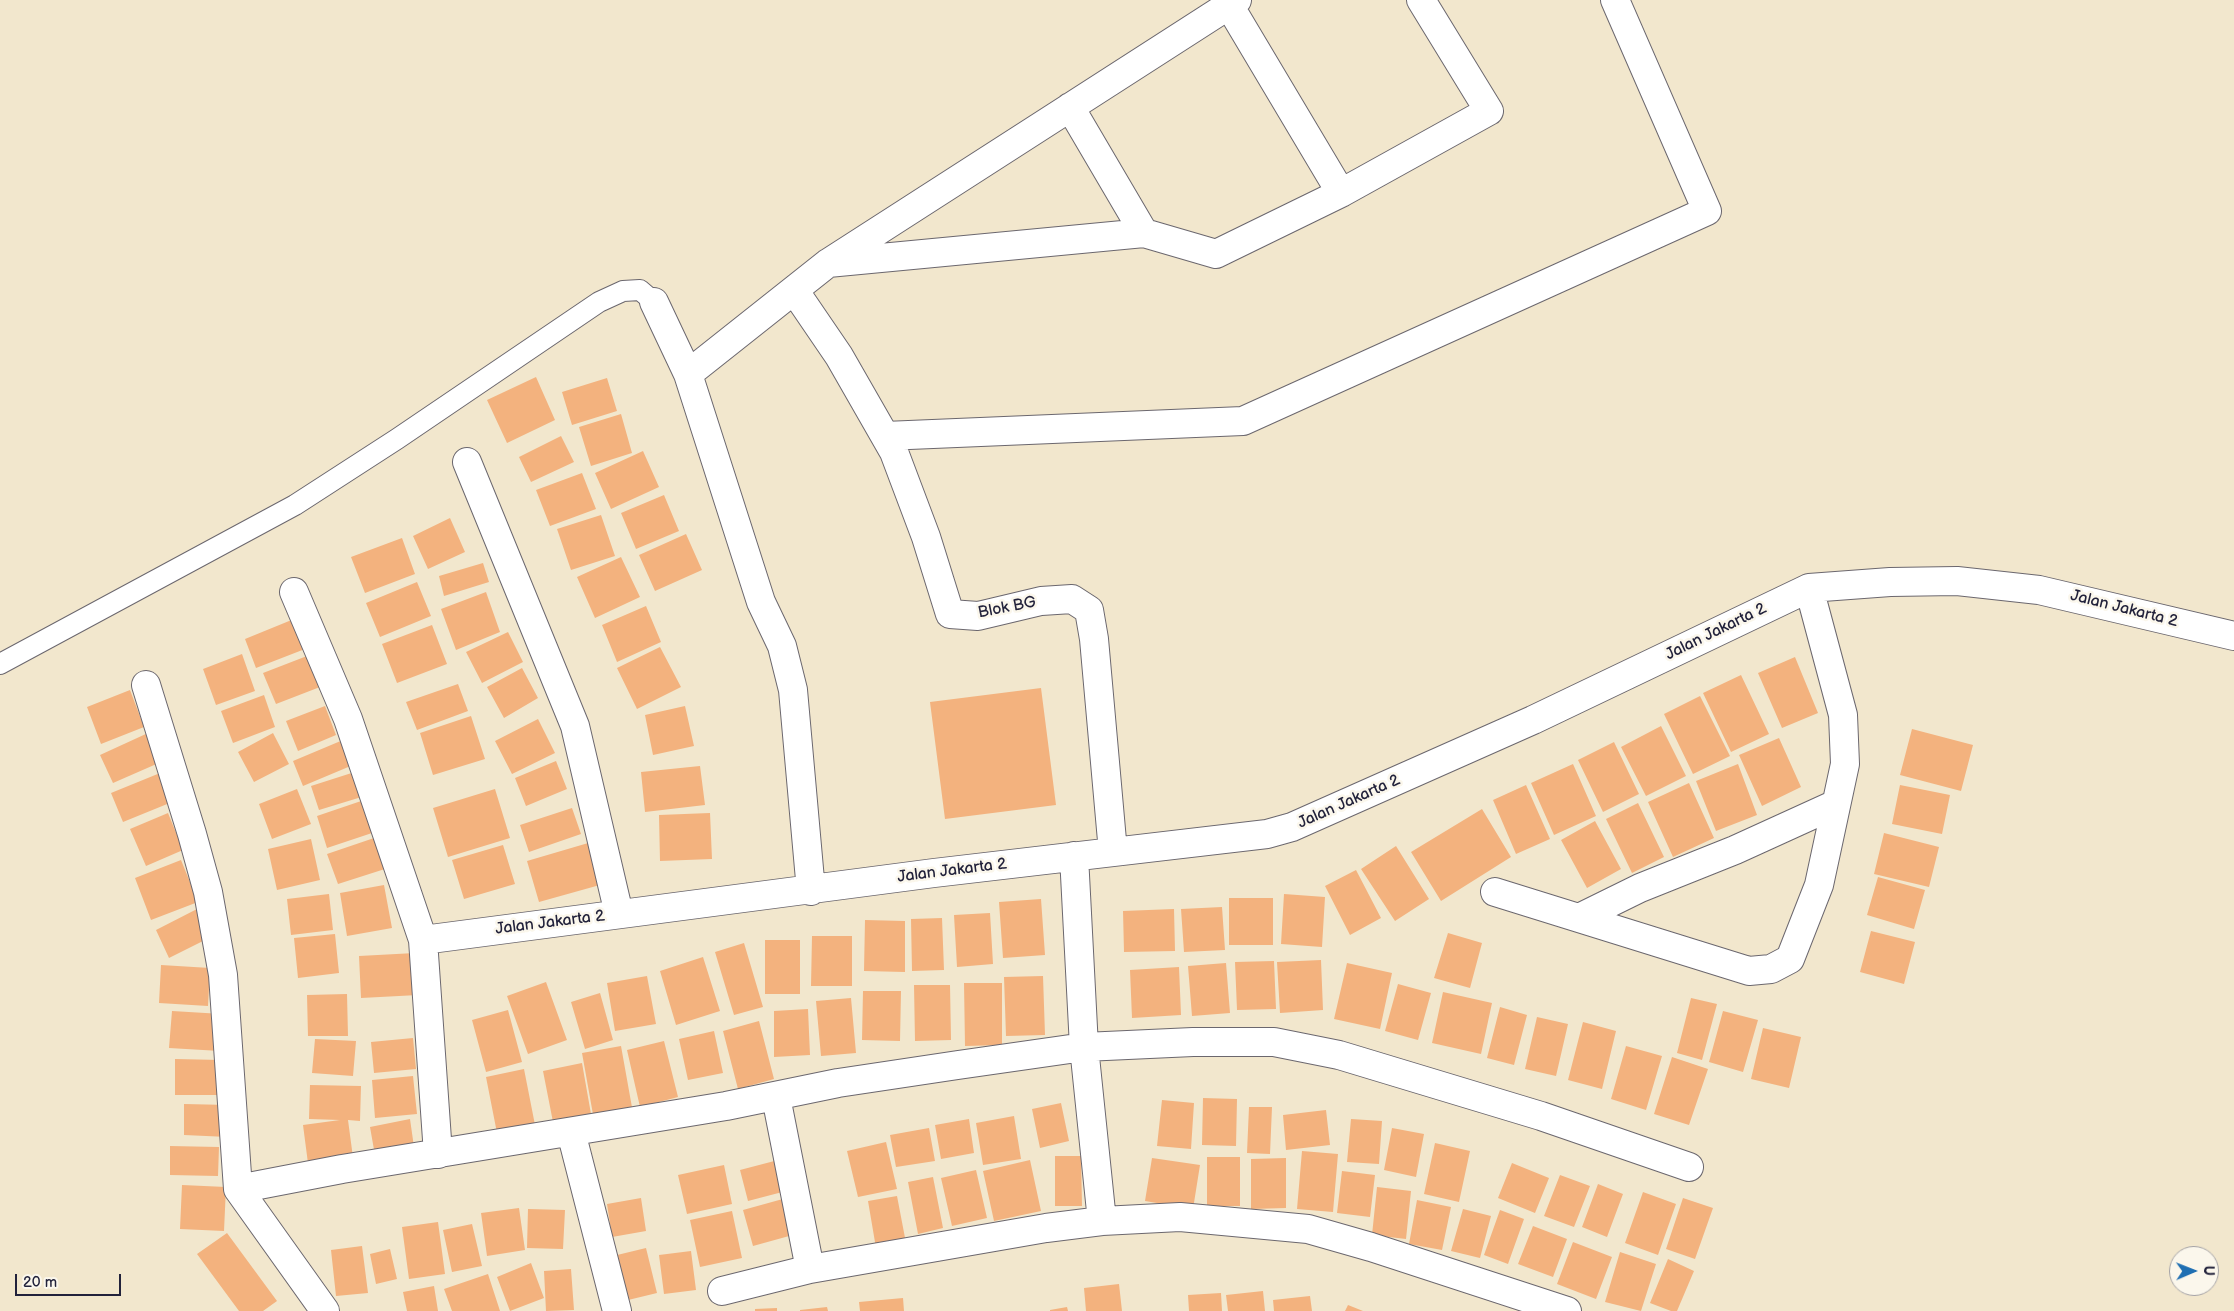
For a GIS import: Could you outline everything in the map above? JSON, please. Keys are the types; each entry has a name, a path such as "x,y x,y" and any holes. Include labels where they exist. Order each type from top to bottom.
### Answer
{"street":[{"path":"828,263 1144,233 1216,254 1341,193 1489,111 1420,0"},
{"path":"885,436 1243,421 1707,211 1615,0"},
{"path":"688,374 828,263 1233,3 1341,193"},
{"path":"1070,107 1144,233"},
{"name":"Blok BG","path":"794,290 839,356 894,452 926,537 950,614 978,616 1041,601 1072,599 1089,610 1094,639 1113,852"},
{"path":"654,302 688,374 761,602 782,646 793,690 811,890"},
{"path":"466,462 575,726 619,914"},
{"name":"Jalan Jakarta 2","path":"423,940 1074,856 1267,834 1292,827 1533,720 1809,588 1890,582 1957,581 2012,587 2066,595 2234,636"},
{"path":"1495,892 1581,917 1749,971 1771,968 1790,959 1818,885 1845,764 1843,715 1809,588"},
{"path":"294,592 348,718 423,940 438,1154"},
{"path":"146,685 192,834 210,901 223,975 238,1190 325,1311"},
{"path":"1581,917 1640,888 1736,850 1836,804"},
{"path":"1074,856 1084,1047 1102,1221"},
{"path":"238,1190 847,1082 1084,1047 1193,1042 1274,1042 1339,1056 1422,1079 1541,1116 1689,1167"},
{"path":"776,1096 810,1269"},
{"path":"571,1132 616,1311"},
{"path":"722,1291 810,1269 1046,1228 1102,1221 1180,1217 1308,1229 1371,1247 1567,1311"}],"lane":[{"path":"0,664 295,505 397,439 599,302 623,290 640,290 654,302"}],"building":[{"path":"536,377 555,420 507,443 487,400"},
{"path":"607,378 617,411 572,425 562,392"},
{"path":"621,414 632,453 591,466 579,427"},
{"path":"561,436 574,462 531,482 519,457"},
{"path":"643,451 659,487 611,509 595,473"},
{"path":"582,473 596,509 550,526 536,490"},
{"path":"664,495 679,531 636,549 621,513"},
{"path":"601,515 615,556 571,570 557,529"},
{"path":"450,518 465,552 428,569 413,536"},
{"path":"686,534 702,570 655,591 639,555"},
{"path":"402,538 415,574 365,593 351,557"},
{"path":"621,557 640,597 595,618 577,577"},
{"path":"483,563 489,582 444,596 439,576"},
{"path":"417,582 431,616 380,637 366,603"},
{"path":"486,592 500,632 456,650 441,609"},
{"path":"646,606 661,642 617,662 602,625"},
{"path":"294,619 305,649 256,668 245,639"},
{"path":"432,625 447,664 397,683 382,644"},
{"path":"508,632 523,662 482,683 466,652"},
{"path":"660,647 681,687 637,709 617,668"},
{"path":"242,654 255,691 216,705 203,669"},
{"path":"307,656 320,687 276,704 263,673"},
{"path":"1795,657 1818,713 1782,728 1758,673"},
{"path":"522,668 538,698 504,718 487,687"},
{"path":"1741,675 1769,734 1731,752 1703,693"},
{"path":"458,684 468,711 417,730 406,702"},
{"path":"1041,688 1056,805 945,819 930,702"},
{"path":"130,690 144,727 101,744 87,707"},
{"path":"264,695 275,727 233,743 221,711"},
{"path":"1700,696 1730,756 1693,774 1664,714"},
{"path":"325,706 336,735 298,751 286,721"},
{"path":"685,706 694,746 653,755 645,715"},
{"path":"471,716 485,759 433,775 420,733"},
{"path":"538,719 555,753 512,774 495,741"},
{"path":"1661,726 1686,776 1646,796 1621,747"},
{"path":"1912,729 1973,745 1961,791 1900,775"},
{"path":"148,733 161,762 113,783 100,755"},
{"path":"273,733 289,764 254,782 238,752"},
{"path":"1779,738 1801,787 1762,806 1739,755"},
{"path":"343,740 353,765 303,786 293,761"},
{"path":"1614,742 1639,794 1603,812 1578,760"},
{"path":"556,761 567,789 526,806 515,778"},
{"path":"1573,764 1596,816 1554,835 1531,783"},
{"path":"1738,764 1757,815 1716,831 1696,781"},
{"path":"700,766 705,805 645,812 641,772"},
{"path":"361,770 368,795 319,810 311,786"},
{"path":"165,771 177,800 123,822 111,793"},
{"path":"1689,783 1714,838 1673,857 1648,802"},
{"path":"1526,785 1550,839 1516,854 1493,800"},
{"path":"1900,785 1950,795 1942,834 1892,824"},
{"path":"297,789 311,824 272,839 259,804"},
{"path":"495,789 510,838 448,857 433,808"},
{"path":"367,799 378,831 327,848 317,816"},
{"path":"1638,803 1664,857 1632,873 1606,819"},
{"path":"572,808 581,834 529,852 520,825"},
{"path":"1482,809 1511,857 1441,901 1411,852"},
{"path":"168,813 183,850 146,866 130,829"},
{"path":"710,813 712,859 660,861 659,815"},
{"path":"1595,821 1621,869 1587,888 1561,840"},
{"path":"1884,833 1939,847 1929,887 1874,874"},
{"path":"377,837 388,868 338,884 327,854"},
{"path":"311,839 320,880 277,890 268,849"},
{"path":"595,841 607,883 539,902 527,861"},
{"path":"503,845 515,884 464,899 452,860"},
{"path":"1396,846 1429,899 1395,921 1361,869"},
{"path":"181,860 198,902 151,920 135,878"},
{"path":"1356,870 1381,918 1350,935 1325,886"},
{"path":"1878,877 1925,890 1914,929 1867,915"},
{"path":"384,885 392,928 347,936 340,893"},
{"path":"329,894 333,930 291,935 287,899"},
{"path":"1284,894 1325,897 1322,947 1281,944"},
{"path":"1229,898 1273,898 1273,945 1229,945"},
{"path":"1041,899 1045,955 1003,958 999,902"},
{"path":"1222,907 1225,950 1184,952 1181,909"},
{"path":"197,909 211,937 169,958 156,930"},
{"path":"1174,909 1175,951 1124,952 1123,911"},
{"path":"990,913 993,964 957,967 954,915"},
{"path":"942,918 944,970 912,971 911,919"},
{"path":"865,920 905,921 905,972 864,971"},
{"path":"1871,931 1915,942 1904,984 1860,972"},
{"path":"1448,933 1482,943 1470,988 1434,978"},
{"path":"335,934 339,973 298,978 294,938"},
{"path":"812,936 852,936 852,986 811,986"},
{"path":"765,940 800,940 800,994 765,994"},
{"path":"744,943 763,1007 734,1015 715,952"},
{"path":"415,953 418,995 361,998 359,956"},
{"path":"703,957 720,1011 676,1025 660,971"},
{"path":"1321,960 1323,1010 1280,1013 1277,962"},
{"path":"1274,961 1276,1009 1237,1010 1235,962"},
{"path":"1226,963 1230,1013 1192,1016 1188,966"},
{"path":"1347,963 1392,973 1380,1029 1334,1019"},
{"path":"161,965 210,968 208,1006 159,1003"},
{"path":"1179,967 1181,1015 1132,1018 1130,970"},
{"path":"647,976 656,1024 615,1031 607,983"},
{"path":"1043,976 1045,1035 1006,1036 1004,977"},
{"path":"546,982 567,1040 528,1054 507,996"},
{"path":"964,983 1002,983 1002,1045 965,1046"},
{"path":"1398,984 1431,993 1418,1040 1385,1031"},
{"path":"914,985 950,985 951,1040 915,1041"},
{"path":"863,991 901,991 900,1041 862,1040"},
{"path":"1443,992 1492,1003 1481,1054 1432,1043"},
{"path":"600,993 613,1040 585,1049 571,1002"},
{"path":"347,994 348,1036 308,1036 307,995"},
{"path":"851,998 856,1053 821,1056 816,1001"},
{"path":"1691,998 1717,1004 1702,1060 1677,1053"},
{"path":"1500,1007 1527,1015 1514,1065 1487,1058"},
{"path":"808,1009 810,1055 774,1057 774,1011"},
{"path":"508,1010 522,1062 486,1072 472,1020"},
{"path":"172,1011 222,1014 220,1051 169,1048"},
{"path":"1723,1011 1758,1020 1743,1072 1709,1062"},
{"path":"1537,1017 1568,1024 1556,1076 1525,1069"},
{"path":"759,1021 774,1079 738,1089 723,1031"},
{"path":"1583,1022 1616,1031 1602,1089 1568,1080"},
{"path":"1763,1028 1801,1037 1789,1088 1751,1079"},
{"path":"714,1031 723,1073 688,1080 679,1039"},
{"path":"413,1038 416,1069 374,1073 371,1042"},
{"path":"315,1039 356,1041 353,1076 312,1073"},
{"path":"664,1041 678,1097 640,1107 627,1050"},
{"path":"621,1046 633,1113 594,1120 582,1053"},
{"path":"1626,1046 1662,1056 1646,1110 1611,1099"},
{"path":"1672,1057 1708,1069 1689,1125 1654,1114"},
{"path":"175,1059 221,1060 221,1095 175,1095"},
{"path":"582,1063 591,1114 553,1122 543,1071"},
{"path":"524,1069 535,1125 497,1133 486,1077"},
{"path":"413,1076 417,1114 375,1118 372,1080"},
{"path":"310,1085 361,1086 360,1121 348,1120 354,1165 309,1171 303,1125 340,1120 309,1119"},
{"path":"1203,1098 1237,1099 1236,1146 1202,1145"},
{"path":"1162,1100 1194,1103 1191,1149 1157,1146"},
{"path":"1061,1103 1069,1141 1040,1148 1032,1109"},
{"path":"184,1104 229,1105 228,1137 184,1135"},
{"path":"1249,1107 1272,1107 1270,1154 1247,1153"},
{"path":"1326,1110 1330,1145 1286,1150 1283,1115"},
{"path":"1014,1116 1021,1159 983,1165 976,1123"},
{"path":"410,1119 415,1154 376,1161 370,1127"},
{"path":"969,1119 974,1153 941,1159 935,1125"},
{"path":"1351,1119 1382,1121 1379,1164 1347,1162"},
{"path":"929,1128 935,1161 896,1167 890,1135"},
{"path":"1392,1128 1424,1134 1416,1177 1384,1170"},
{"path":"886,1142 897,1189 858,1197 847,1151"},
{"path":"1435,1143 1470,1151 1459,1202 1424,1194"},
{"path":"170,1146 219,1147 218,1176 170,1175"},
{"path":"1302,1151 1338,1154 1333,1212 1297,1209"},
{"path":"1055,1156 1081,1156 1082,1206 1055,1206"},
{"path":"1207,1157 1240,1157 1240,1206 1207,1206"},
{"path":"1152,1158 1200,1165 1193,1209 1145,1201"},
{"path":"1286,1158 1286,1208 1251,1209 1251,1159"},
{"path":"782,1159 790,1190 748,1201 740,1170"},
{"path":"1030,1160 1041,1211 994,1221 983,1171"},
{"path":"1512,1163 1549,1178 1535,1213 1498,1198"},
{"path":"724,1165 732,1204 687,1214 678,1175"},
{"path":"976,1170 987,1218 952,1226 941,1178"},
{"path":"1342,1171 1375,1175 1370,1217 1337,1213"},
{"path":"1560,1175 1590,1186 1574,1227 1544,1216"},
{"path":"933,1177 943,1228 918,1234 908,1182"},
{"path":"1598,1184 1623,1194 1607,1237 1582,1227"},
{"path":"182,1185 226,1187 224,1231 180,1229"},
{"path":"1377,1187 1411,1191 1406,1239 1372,1235"},
{"path":"1643,1192 1676,1204 1658,1255 1625,1243"},
{"path":"897,1196 906,1243 876,1248 868,1201"},
{"path":"790,1197 800,1233 753,1246 743,1210"},
{"path":"641,1198 646,1231 612,1237 607,1204"},
{"path":"1683,1198 1713,1208 1695,1259 1666,1249"},
{"path":"1417,1200 1451,1207 1442,1250 1409,1244"},
{"path":"519,1208 525,1250 487,1256 481,1213"},
{"path":"528,1209 565,1210 563,1249 527,1248"},
{"path":"1463,1209 1491,1216 1480,1258 1451,1251"},
{"path":"1500,1210 1524,1219 1508,1264 1484,1255"},
{"path":"732,1211 742,1258 700,1267 690,1220"},
{"path":"438,1222 445,1274 409,1279 402,1227"},
{"path":"472,1224 482,1266 452,1272 443,1230"},
{"path":"1533,1226 1567,1239 1553,1277 1518,1264"},
{"path":"227,1233 277,1301 263,1311 239,1311 197,1254"},
{"path":"1573,1242 1612,1257 1596,1299 1557,1284"},
{"path":"362,1246 368,1293 336,1296 331,1250"},
{"path":"646,1248 657,1293 624,1301 613,1256"},
{"path":"390,1249 397,1279 376,1284 370,1254"},
{"path":"691,1251 696,1290 664,1294 659,1255"},
{"path":"1620,1252 1656,1264 1641,1311 1605,1302"},
{"path":"1668,1259 1694,1271 1677,1311 1671,1311 1650,1303"},
{"path":"531,1263 544,1298 510,1311 497,1277"},
{"path":"571,1269 574,1310 546,1311 544,1271"},
{"path":"488,1274 500,1311 452,1311 444,1289"},
{"path":"1119,1284 1122,1311 1086,1311 1084,1288"},
{"path":"434,1286 438,1311 407,1311 403,1292"},
{"path":"1263,1291 1265,1311 1228,1311 1226,1295"},
{"path":"1221,1293 1222,1311 1189,1311 1188,1295"},
{"path":"1310,1296 1312,1311 1274,1311 1273,1300"},
{"path":"903,1298 904,1311 860,1311 859,1302"},
{"path":"1348,1305 1363,1311 1345,1311"},
{"path":"827,1307 828,1311 800,1311 800,1310"},
{"path":"1067,1307 1068,1311 1050,1311 1050,1310"},
{"path":"777,1308 777,1311 755,1311 755,1309"}]}
